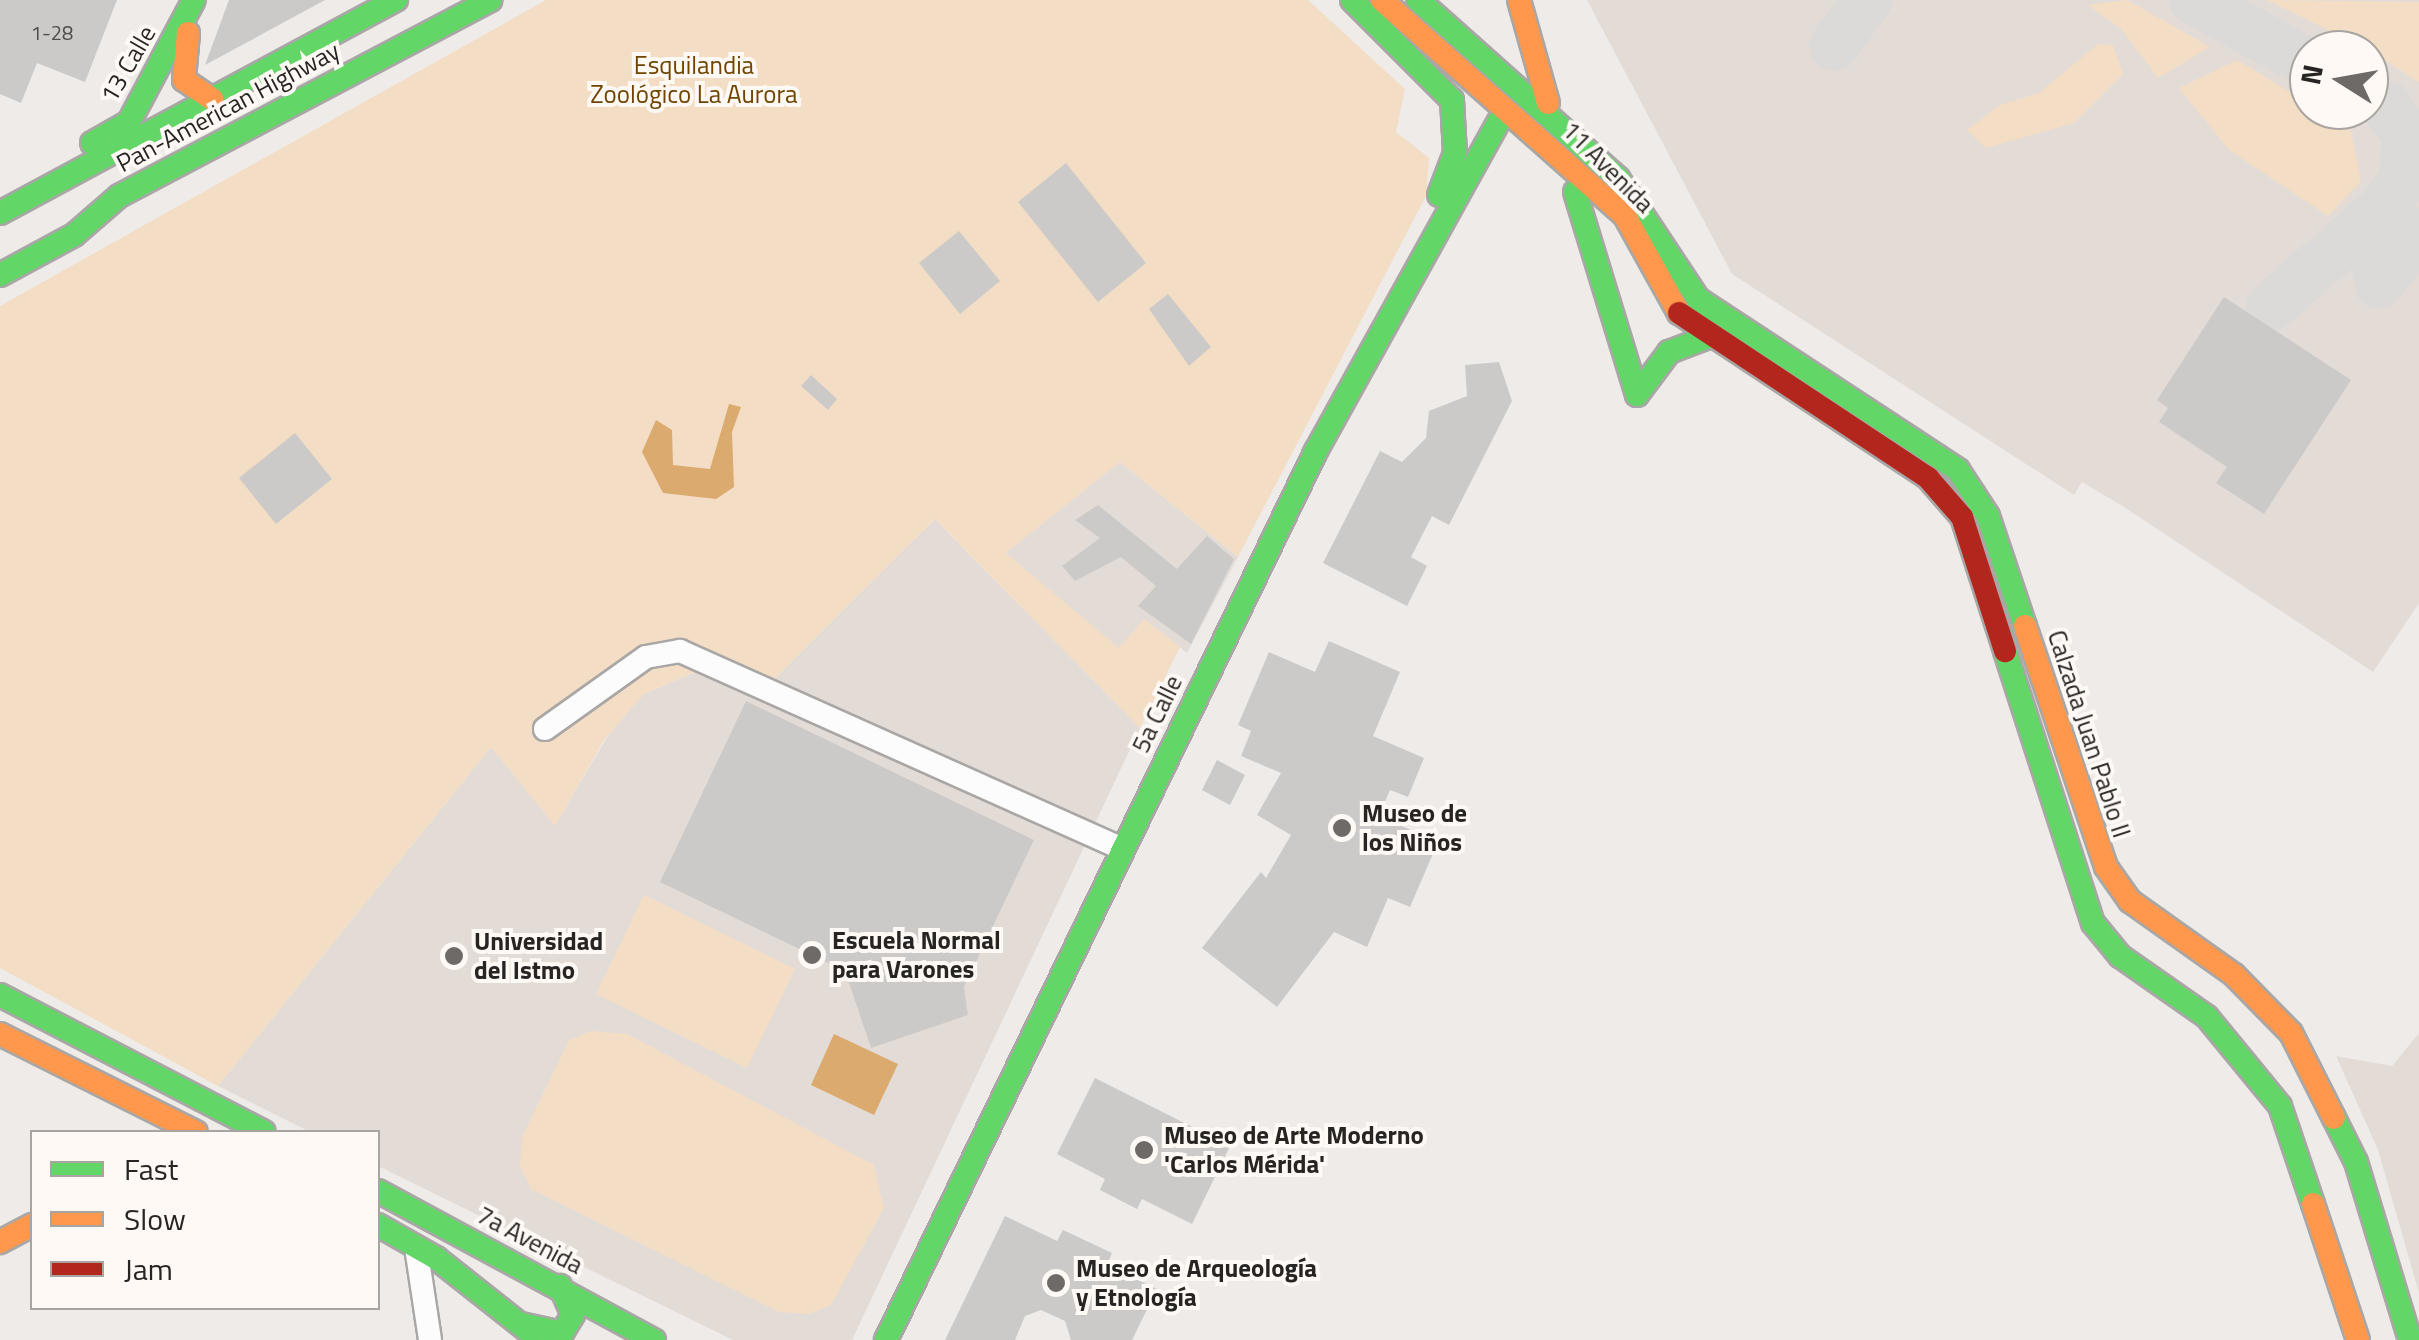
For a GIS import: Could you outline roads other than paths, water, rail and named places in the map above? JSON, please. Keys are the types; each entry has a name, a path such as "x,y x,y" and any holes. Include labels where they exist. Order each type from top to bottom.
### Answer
{"main road":[{"name":"Pan-American Highway","path":"0,213 396,0"},
{"name":"Pan-American Highway","path":"0,275 74,235 119,196 490,0"},
{"path":"1316,450 1336,391 1454,153 1452,100 1441,82 1352,0"},
{"name":"11 Avenida","path":"1382,0 1625,216 1672,308 1928,478"},
{"name":"11 Avenida","path":"1418,0 1618,178 1698,299 1958,470"},
{"path":"1514,70 1519,1"},
{"path":"1519,1 1548,103"},
{"name":"13 Calle","path":"193,2 184,80 212,99"},
{"name":"13 Calle","path":"57,182 84,148 129,122 193,2"},
{"name":"5a Calle","path":"889,1340 1316,450 1498,122"},
{"path":"1575,192 1636,395 1669,352 1712,336"},
{"path":"50,218 119,196"},
{"name":"Calzada Juan Pablo II","path":"1958,470 1988,516 2106,867 2130,901 2234,975 2290,1033 2356,1162 2410,1340"},
{"name":"Calzada Juan Pablo II","path":"1928,478 1973,542 2094,922 2120,956 2207,1017 2280,1106 2358,1340"},
{"path":"0,995 260,1130"},
{"path":"0,1034 192,1130"},
{"name":"7a Avenida","path":"380,1192 654,1340"},
{"path":"380,1226 416,1246 540,1340"},
{"path":"0,1242 30,1227"},
{"path":"522,1324 562,1333 573,1314 560,1286"}],"street":[{"path":"545,728 646,657 680,652 1123,849"},
{"path":"416,1246 430,1340"}],"place":[{"name":"Museo de los Niños","path":"1342,828"},
{"name":"Escuela Normal para Varones","path":"812,955"},
{"name":"Universidad del Istmo","path":"454,956"},
{"name":"Museo de Arte Moderno 'Carlos Mérida'","path":"1144,1150"},
{"name":"Museo de Arqueología y Etnología","path":"1056,1283"}],"park label":[{"name":"Esquilandia Zoológico La Aurora","path":"694,80"}]}
